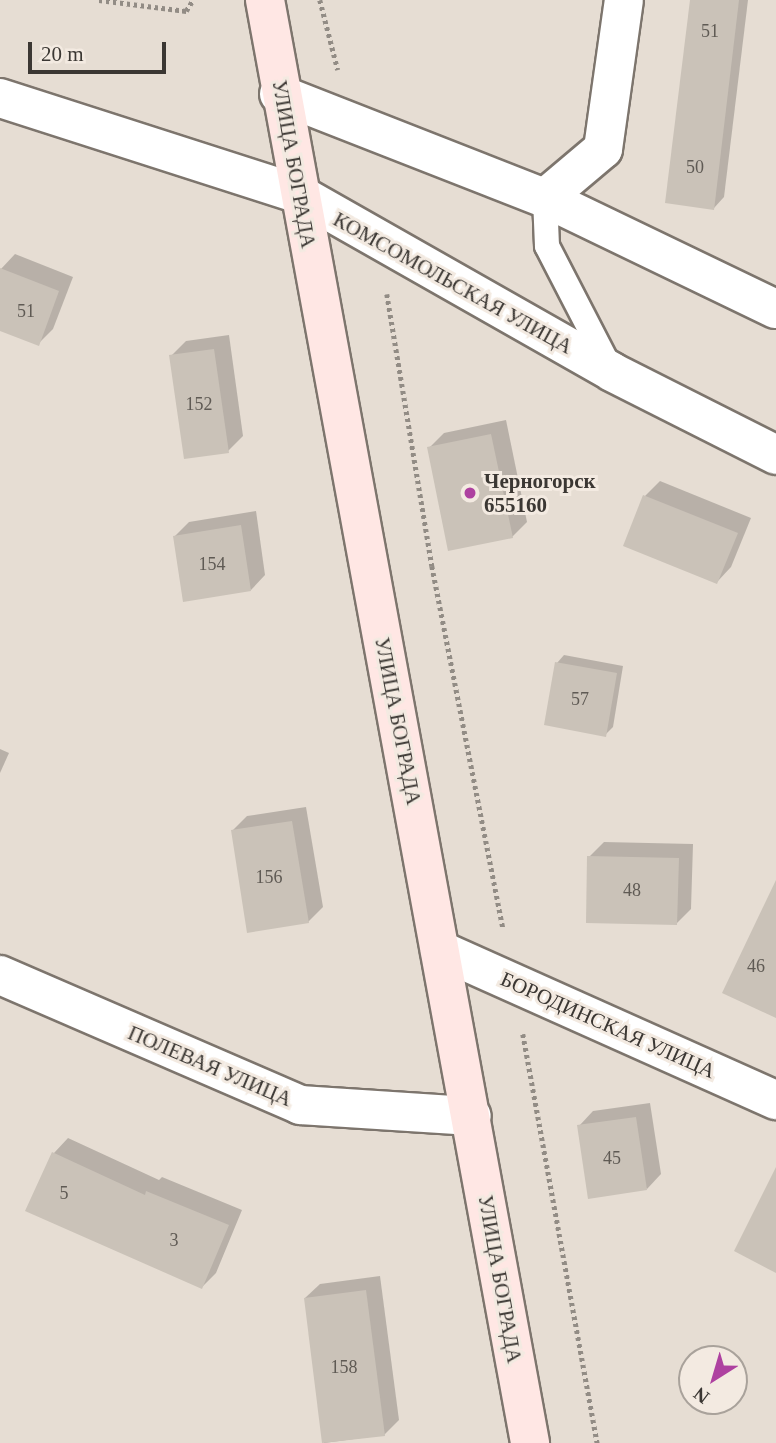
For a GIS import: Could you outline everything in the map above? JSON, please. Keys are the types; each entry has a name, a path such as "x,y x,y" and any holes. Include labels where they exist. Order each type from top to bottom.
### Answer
{"main road":[{"name":"УЛИЦА БОГРАДА","path":"265,0 279,93 472,1116 530,1443"}],"street":[{"path":"545,198 603,149 624,0"},
{"path":"279,93 351,124 545,198 776,309"},
{"name":"КОМСОМОЛЬСКАЯ УЛИЦА","path":"0,98 299,194 378,242 612,372 776,455"},
{"name":"БОРОДИНСКАЯ УЛИЦА","path":"440,950 776,1100"},
{"name":"ПОЛЕВАЯ УЛИЦА","path":"0,975 300,1105 472,1116"}],"lane":[{"path":"545,198 547,246 612,372"}],"path":[{"path":"99,0 186,11 193,0"},
{"path":"320,0 351,124"},
{"path":"378,242 432,566 513,983 597,1443"}],"building":[{"path":"690,0 739,0 714,210 665,203"},
{"path":"0,268 59,291 39,346 0,331"},
{"path":"214,349 229,453 184,459 169,355"},
{"name":"Черногорск 655160","path":"491,434 513,538 448,551 427,447"},
{"path":"643,495 738,533 717,584 623,546"},
{"path":"241,525 251,591 183,602 173,536"},
{"path":"555,662 617,673 606,737 544,725"},
{"path":"292,821 309,923 247,933 231,830"},
{"path":"587,856 679,858 677,925 586,923"},
{"path":"776,880 776,1018 722,993"},
{"path":"636,1117 647,1190 588,1199 577,1125"},
{"path":"52,1152 145,1195 146,1191 229,1225 202,1289 25,1211"},
{"path":"776,1167 776,1273 734,1251"},
{"path":"366,1290 385,1436 322,1443 304,1298"}],"place":[{"name":"Черногорск 655160","path":"470,493"}]}
